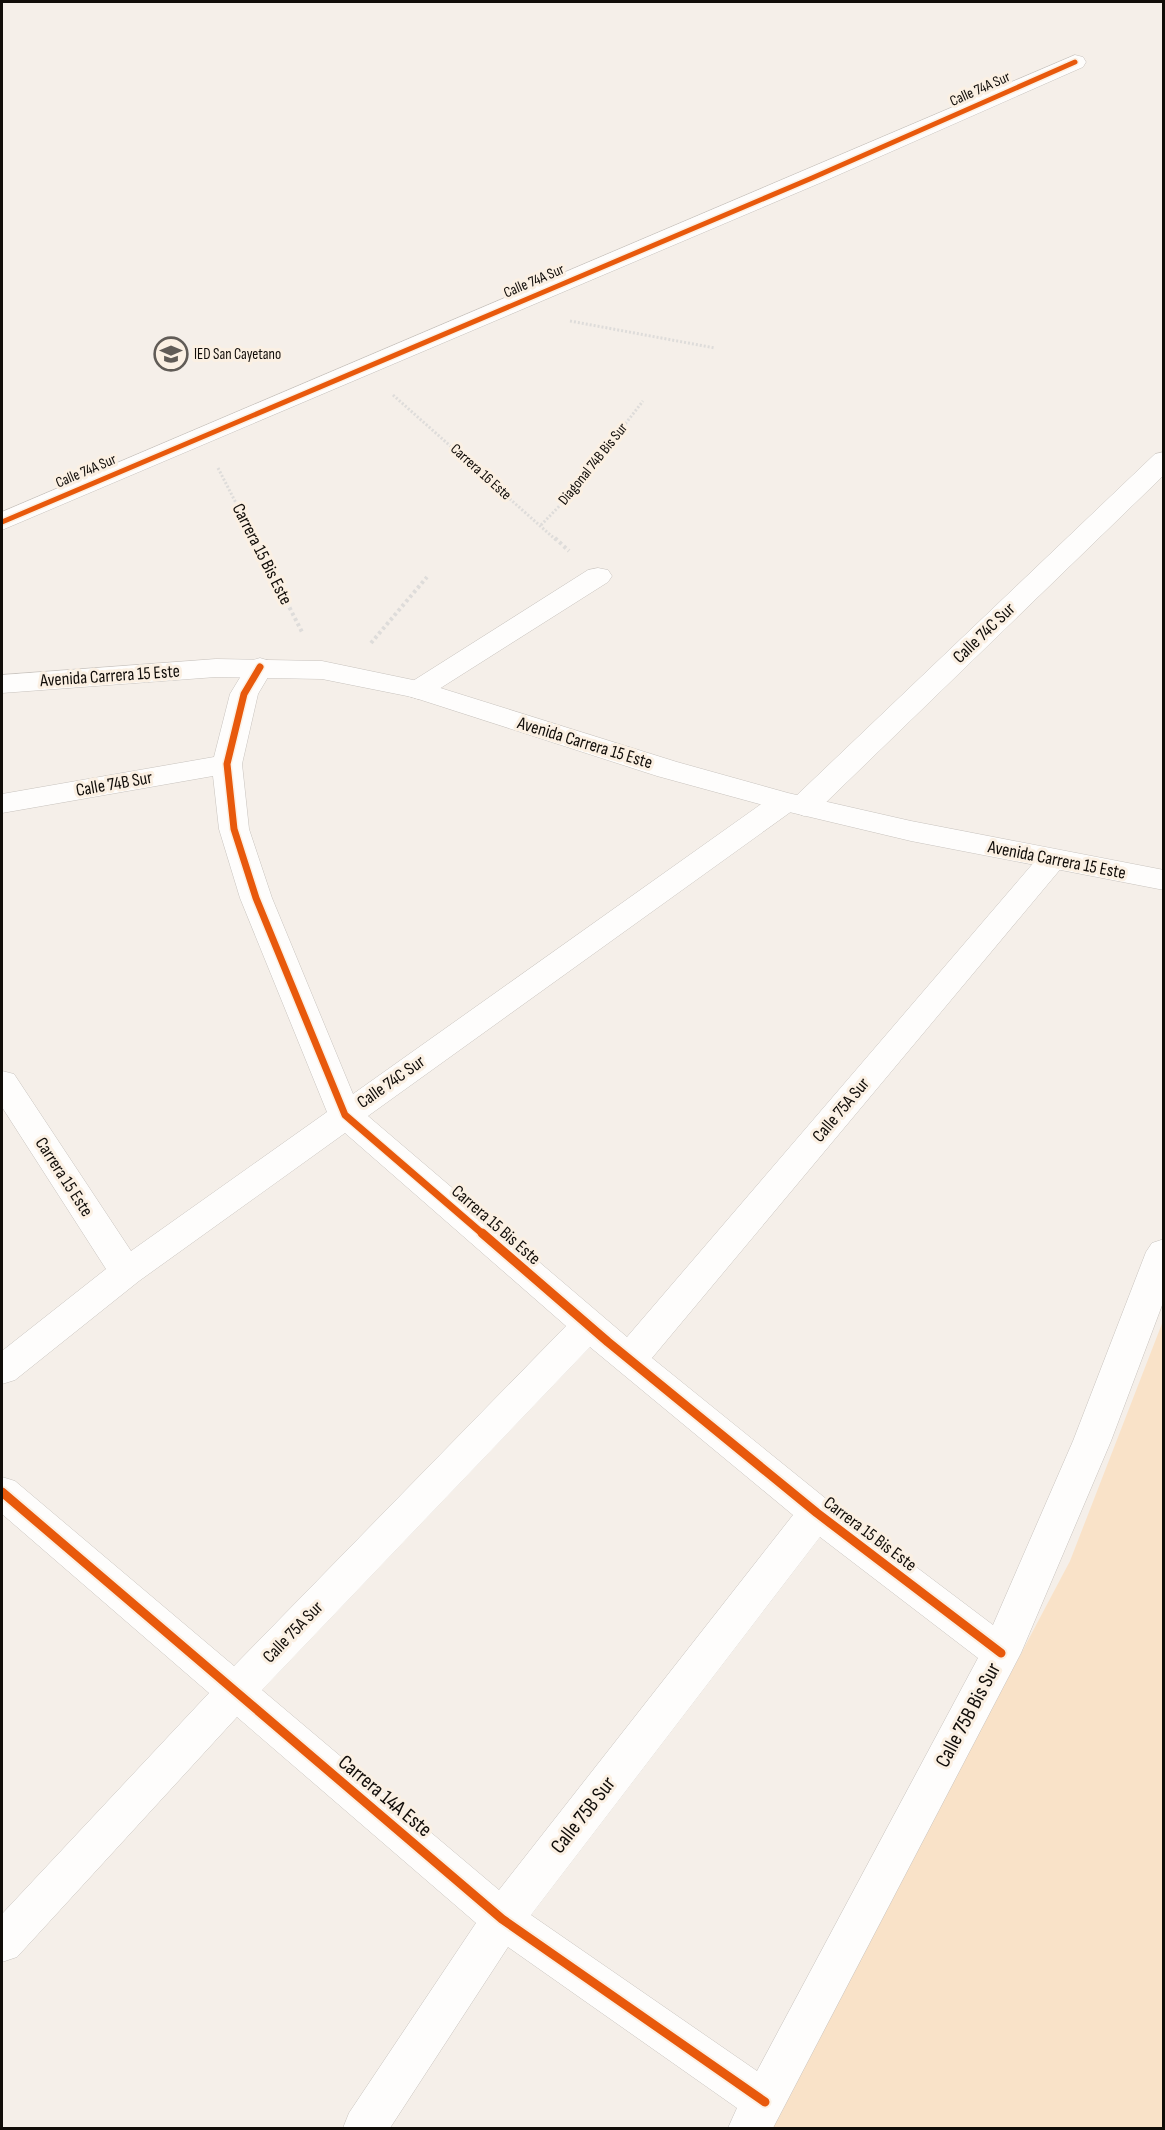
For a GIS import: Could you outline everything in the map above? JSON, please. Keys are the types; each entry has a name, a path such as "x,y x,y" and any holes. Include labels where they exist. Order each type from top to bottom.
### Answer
{"street":[{"name":"Calle 74A Sur","path":"2,522 812,178 1075,62"},
{"name":"Calle 74C Sur","path":"2,1370 127,1272 345,1115 794,804 1164,460"},
{"path":"418,690 598,576"},
{"name":"Avenida Carrera 15 Este","path":"2,684 204,669 260,667 333,672 418,690 667,769 794,804 1053,860 1164,880"},
{"name":"Carrera 15 Bis Este","path":"260,667 244,694 227,764 234,829 256,898 345,1115 589,1325 817,1513 1001,1653"},
{"name":"Calle 74B Sur","path":"2,803 227,764"},
{"name":"Calle 75A Sur","path":"630,1359 1053,860"},
{"name":"Carrera 15 Este","path":"2,1082 127,1272"},
{"name":"Calle 75B Bis Sur","path":"758,2115 1001,1653 1092,1441 1164,1252"},
{"name":"Calle 75A Sur","path":"2,1943 235,1692 589,1325"},
{"name":"Carrera 14A Este","path":"2,1492 502,1919 758,2115"},
{"name":"Calle 75B Sur","path":"365,2128 502,1919 817,1513"}],"path":[{"path":"505,308 716,348"},
{"path":"333,672 427,577"}],"shaded area":[{"path":"1163,1321 1163,2128 770,2128 1070,1561"}],"cycle path":[{"path":"2,522 812,178 1075,62"},
{"path":"260,667 244,694 227,764 234,829 256,898 345,1115 608,1342 817,1513 1001,1653"},
{"path":"2,1492 502,1919 765,2102"}],"place":[{"name":"IED San Cayetano","path":"171,354"}]}
